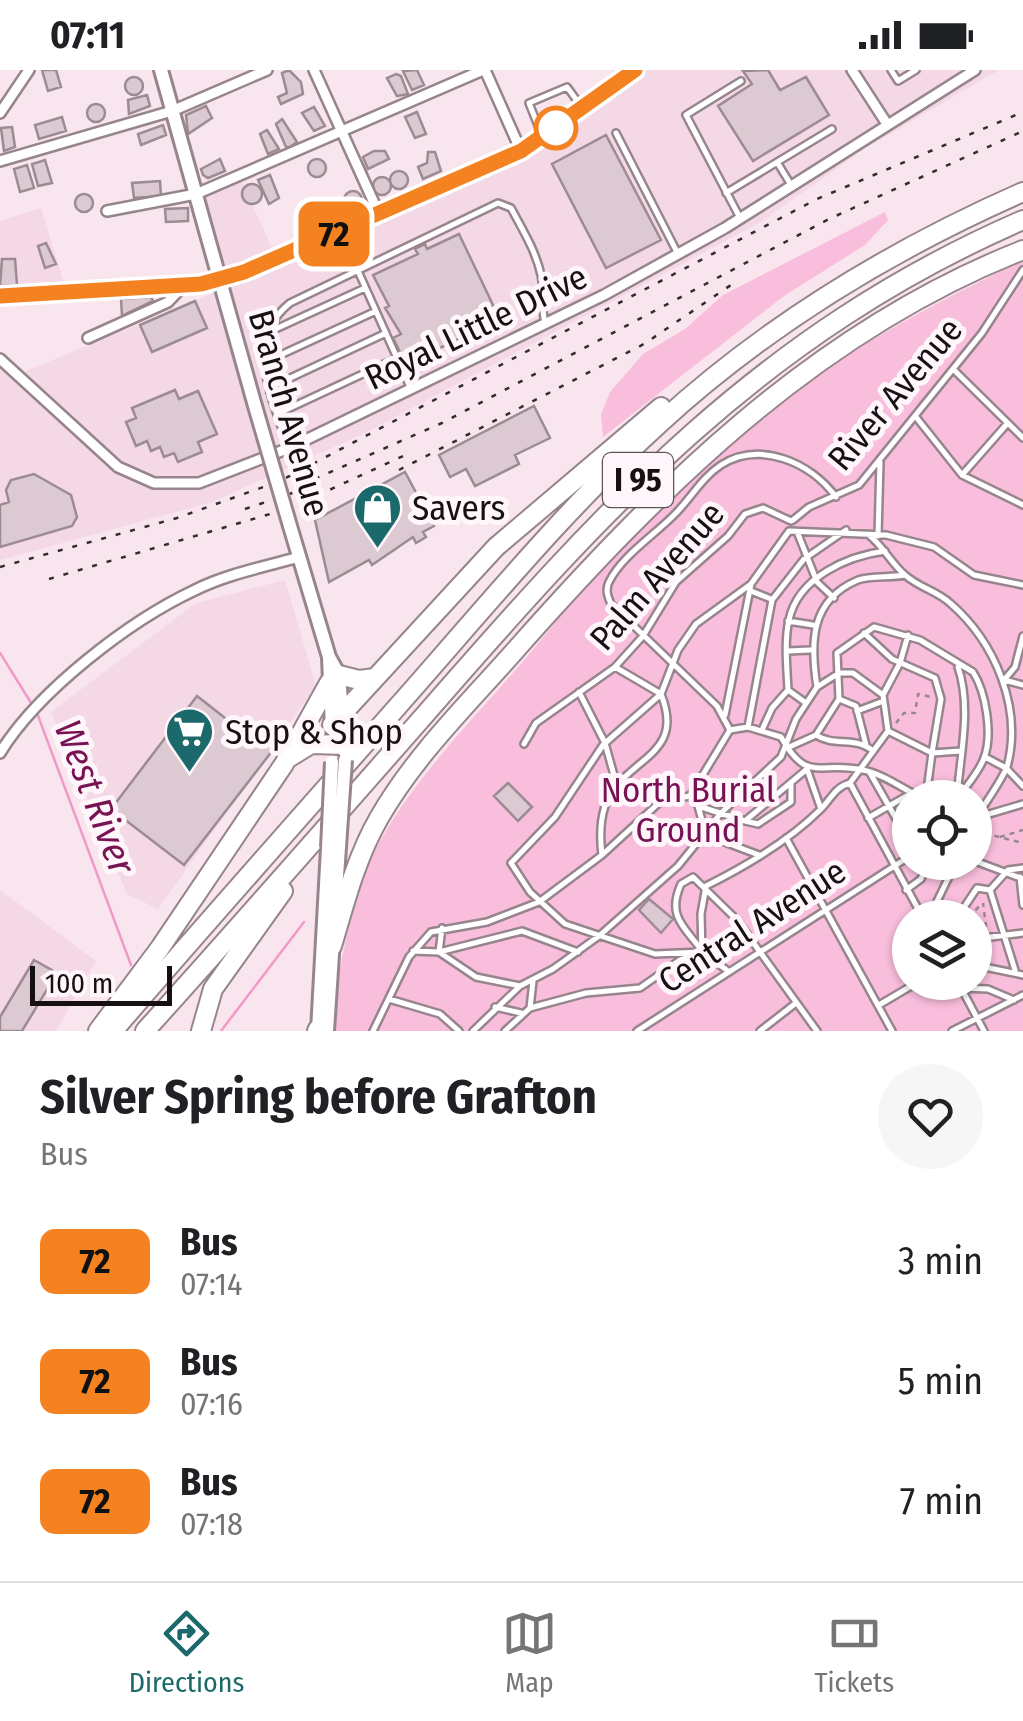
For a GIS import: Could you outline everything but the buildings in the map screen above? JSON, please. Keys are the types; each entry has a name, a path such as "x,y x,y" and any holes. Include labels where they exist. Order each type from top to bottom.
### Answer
{"highway":[{"name":"I 95","path":"113,1031 560,523 634,447 706,384 784,324 859,275 952,224 1023,192"},
{"name":"I 95","path":"145,1031 590,528 670,449 754,380 842,317 986,236 1023,223"},
{"path":"332,946 359,859 405,778 639,513 733,427 818,362 912,304 1023,250"},
{"path":"284,764 309,744 338,741 375,678 469,574 528,518 667,401 706,384"},
{"path":"98,1031 169,936 284,764 334,679 375,678"},
{"path":"201,1031 204,1010 222,975 352,796"}],"main road":[{"name":"Branch Avenue","path":"161,70 334,679 338,741 320,1030"},
{"path":"0,296 184,286 220,280 521,151 634,70"},
{"name":"Branch Avenue","path":"320,1030 332,946 333,848"}],"street":[{"path":"0,113 29,70"},
{"path":"0,160 172,111 267,70"},
{"path":"314,70 378,214"},
{"path":"107,211 196,194 484,70 521,151"},
{"path":"852,70 887,124"},
{"name":"Royal Little Drive","path":"0,359 106,459 154,482 199,483 288,448 546,325 741,219 975,70"},
{"path":"88,338 168,302 184,286"},
{"path":"0,753 40,700 178,598 222,579 299,557"}],"lane":[{"path":"891,70 898,81 916,70"},
{"path":"741,81 686,115 741,219"},
{"path":"544,137 529,103 567,87 583,109"},
{"path":"726,193 832,129"},
{"path":"616,132 678,254"},
{"path":"777,162 792,186"},
{"path":"288,448 263,364 266,334 290,303 487,207 506,204 536,258 546,325"},
{"name":"River Avenue","path":"792,521 809,508 858,484 954,368 1023,270"},
{"path":"358,271 411,390"},
{"path":"266,334 366,288"},
{"path":"263,364 376,311"},
{"path":"269,388 386,333"},
{"path":"277,414 397,358"},
{"path":"954,368 1023,438"},
{"path":"916,417 962,475 1023,505"},
{"path":"962,475 1006,425"},
{"path":"730,730 717,706 611,604 607,586 722,464 749,456 778,457 820,476 836,497"},
{"path":"880,460 878,534 884,552 904,575 946,599 990,646 1023,740"},
{"name":"Palm Avenue","path":"524,744 536,723 615,667 643,636 676,582 728,536 745,514 763,508 792,521"},
{"path":"724,718 751,588 792,521"},
{"path":"748,727 772,600 804,559 846,530"},
{"path":"789,531 878,534 934,547 974,575 1023,585"},
{"path":"867,533 880,544"},
{"path":"798,534 804,559 817,582 834,598"},
{"path":"762,730 772,708 788,690 788,621 805,592 856,554 884,552"},
{"path":"816,687 811,650 814,625 834,598 859,579 904,575"},
{"path":"751,588 772,600"},
{"path":"702,952 655,954 565,924 539,902 510,864 555,816 605,743 661,694 672,664 696,624 751,588"},
{"path":"788,621 814,625"},
{"path":"473,1031 520,986 533,982 599,936 706,834 721,813 788,748 816,735 840,699 837,653 874,627 908,635 973,672 981,688 985,757 969,780"},
{"path":"864,633 900,664 935,678 941,699 927,780"},
{"path":"858,711 882,698 900,664 908,635"},
{"path":"1004,680 1014,667 1023,636"},
{"path":"788,651 811,650"},
{"path":"957,664 965,692 958,780"},
{"path":"602,855 600,832 605,806 616,786 658,751 667,708 661,694 615,667"},
{"path":"702,952 700,914 706,886 786,838 822,809 840,786 850,783 888,731 882,698 853,674 839,673 816,687 788,748"},
{"path":"1004,680 1023,684"},
{"path":"788,690 806,703"},
{"path":"579,692 605,743 616,786"},
{"path":"840,699 858,711 866,746"},
{"path":"373,1031 421,940 442,928 487,922 539,902 602,855 661,801 690,796 730,730 748,727 781,736 797,764 807,769 868,770 892,783"},
{"path":"992,792 1006,768 1016,728"},
{"path":"888,731 932,753 960,752"},
{"path":"816,735 827,742 866,746 873,752"},
{"path":"985,757 1006,768 1023,786"},
{"path":"745,821 807,769"},
{"path":"807,769 822,809"},
{"path":"868,770 892,811"},
{"path":"698,806 758,824 790,802 790,782"},
{"path":"850,783 892,861"},
{"path":"690,796 698,806 706,834"},
{"path":"868,818 892,804"},
{"path":"992,814 1023,804"},
{"path":"706,834 760,855"},
{"path":"786,838 892,1031"},
{"path":"992,865 1022,878 1023,906"},
{"name":"Central Avenue","path":"637,1031 892,866"},
{"path":"990,890 1008,870 1023,868"},
{"path":"728,971 702,952 677,922 681,884 693,877 706,886 759,951 817,1031"},
{"path":"901,880 912,900"},
{"path":"906,890 920,880"},
{"path":"965,900 977,888 990,890"},
{"path":"990,890 1014,970"},
{"path":"438,952 442,928"},
{"path":"414,951 438,952 522,932 578,952"},
{"path":"992,938 1023,933"},
{"path":"438,952 476,977 520,986"},
{"path":"506,1031 530,1008 586,993 640,988 680,960 702,952"},
{"path":"992,967 1023,975"},
{"path":"530,1008 533,982"},
{"path":"992,991 1014,1000"},
{"path":"952,1031 1023,996"},
{"path":"879,1005 892,997"},
{"path":"389,999 440,1014 460,1031"},
{"path":"968,1000 984,1031"},
{"path":"760,1031 796,1003"},
{"path":"495,1007 521,1013"}],"path":[{"path":"888,731 904,713 915,713 918,694 941,699"},
{"path":"999,838 1023,830"},
{"path":"992,836 1023,842"}],"shaded area":[{"path":"612,70 999,70 864,149 761,222 365,433 212,502 0,560 0,363 14,376 221,290 195,199 241,180 276,257 515,154 620,80"},
{"path":"41,208 67,293 0,299 0,221"},
{"path":"285,580 316,686 158,909 127,894 51,712 196,603"},
{"path":"0,890 96,961 56,1031 0,1031"}],"green space":[{"path":"885,212 888,220 865,245 784,296 603,437 601,415 610,392 643,354 685,329 723,295"},
{"name":"North Burial Ground","path":"1023,261 1023,1031 332,1031 347,933 370,860 395,816 430,769 620,544 693,470 781,400 924,311"}],"waterway":[{"name":"West River","path":"0,653 33,706"},
{"name":"West River","path":"37,713 131,965"},
{"path":"221,1031 304,922"}],"railway":[{"path":"0,567 177,518 280,481 817,199 1023,112"},
{"path":"301,485 442,423 829,219 1023,131"},
{"path":"399,470 644,344 731,285"},
{"path":"303,502 412,452"},
{"path":"245,509 316,485"},
{"path":"49,579 270,514"}],"bus line":[{"name":"72","path":"0,296 201,284 244,272 521,151 635,70"}],"place":[{"name":"Savers","path":"377,550"},
{"name":"Stop & Shop","path":"190,774"}]}
